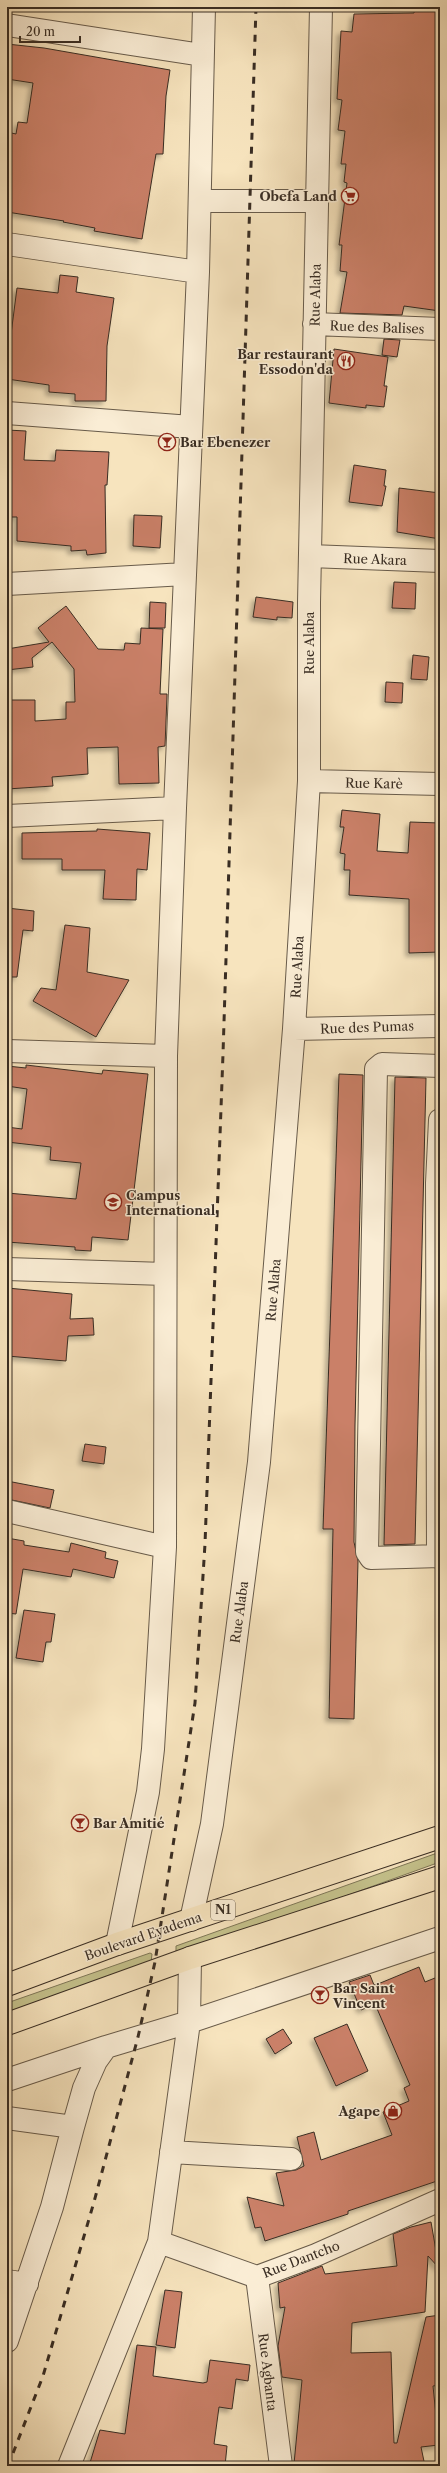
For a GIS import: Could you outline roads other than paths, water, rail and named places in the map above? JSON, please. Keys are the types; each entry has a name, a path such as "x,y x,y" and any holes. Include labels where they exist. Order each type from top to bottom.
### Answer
{"highway":[{"name":"Boulevard Eyadema","path":"7,1985 117,1944 440,1837"},
{"path":"7,2024 190,1958 440,1877"}],"street":[{"path":"117,1944 148,1792 154,1749 165,1548 166,1056 184,574 198,272 204,7"},
{"name":"Rue Alaba","path":"191,1920 212,1824 259,1462 294,1029 308,781 310,556 321,7"},
{"path":"7,25 202,55"},
{"path":"200,201 317,201"},
{"path":"7,244 198,272"},
{"name":"Rue des Balises","path":"314,324 440,330"},
{"path":"7,413 191,426"},
{"name":"Rue Akara","path":"310,556 440,561"},
{"path":"7,584 184,574"},
{"name":"Rue Karè","path":"308,781 440,784"},
{"path":"7,816 175,808"},
{"name":"Rue des Pumas","path":"294,1029 440,1026"},
{"path":"7,1051 166,1056"},
{"path":"440,1066 382,1064 376,1069 367,1552 371,1558 439,1556 438,1183 440,1120"},
{"path":"7,1269 165,1274"},
{"path":"7,1511 165,1548"},
{"path":"7,2080 106,2047 189,2022 440,1938"},
{"path":"69,2466 159,2242 189,2022 190,1958"},
{"path":"7,2341 17,2282 52,2207 84,2088 96,2061 106,2047"},
{"path":"7,2118 73,2127"},
{"path":"171,2152 291,2159"},
{"name":"Rue Dantcho","path":"159,2242 256,2277 316,2255 440,2200"},
{"name":"Rue Agbanta","path":"256,2277 281,2466"}],"railway":[{"path":"8,2466 43,2376 94,2202 138,2037 155,1962 195,1703 205,1544 223,1054 256,7"}],"place":[{"name":"Obefa Land","path":"350,196"},
{"name":"Bar restaurant Essodon'da","path":"346,361"},
{"name":"Bar Ebenezer","path":"167,442"},
{"name":"Campus International","path":"113,1202"},
{"name":"Bar Amitié","path":"80,1823"},
{"name":"Bar Saint Vincent","path":"320,1995"},
{"name":"Agape","path":"393,2111"}]}
